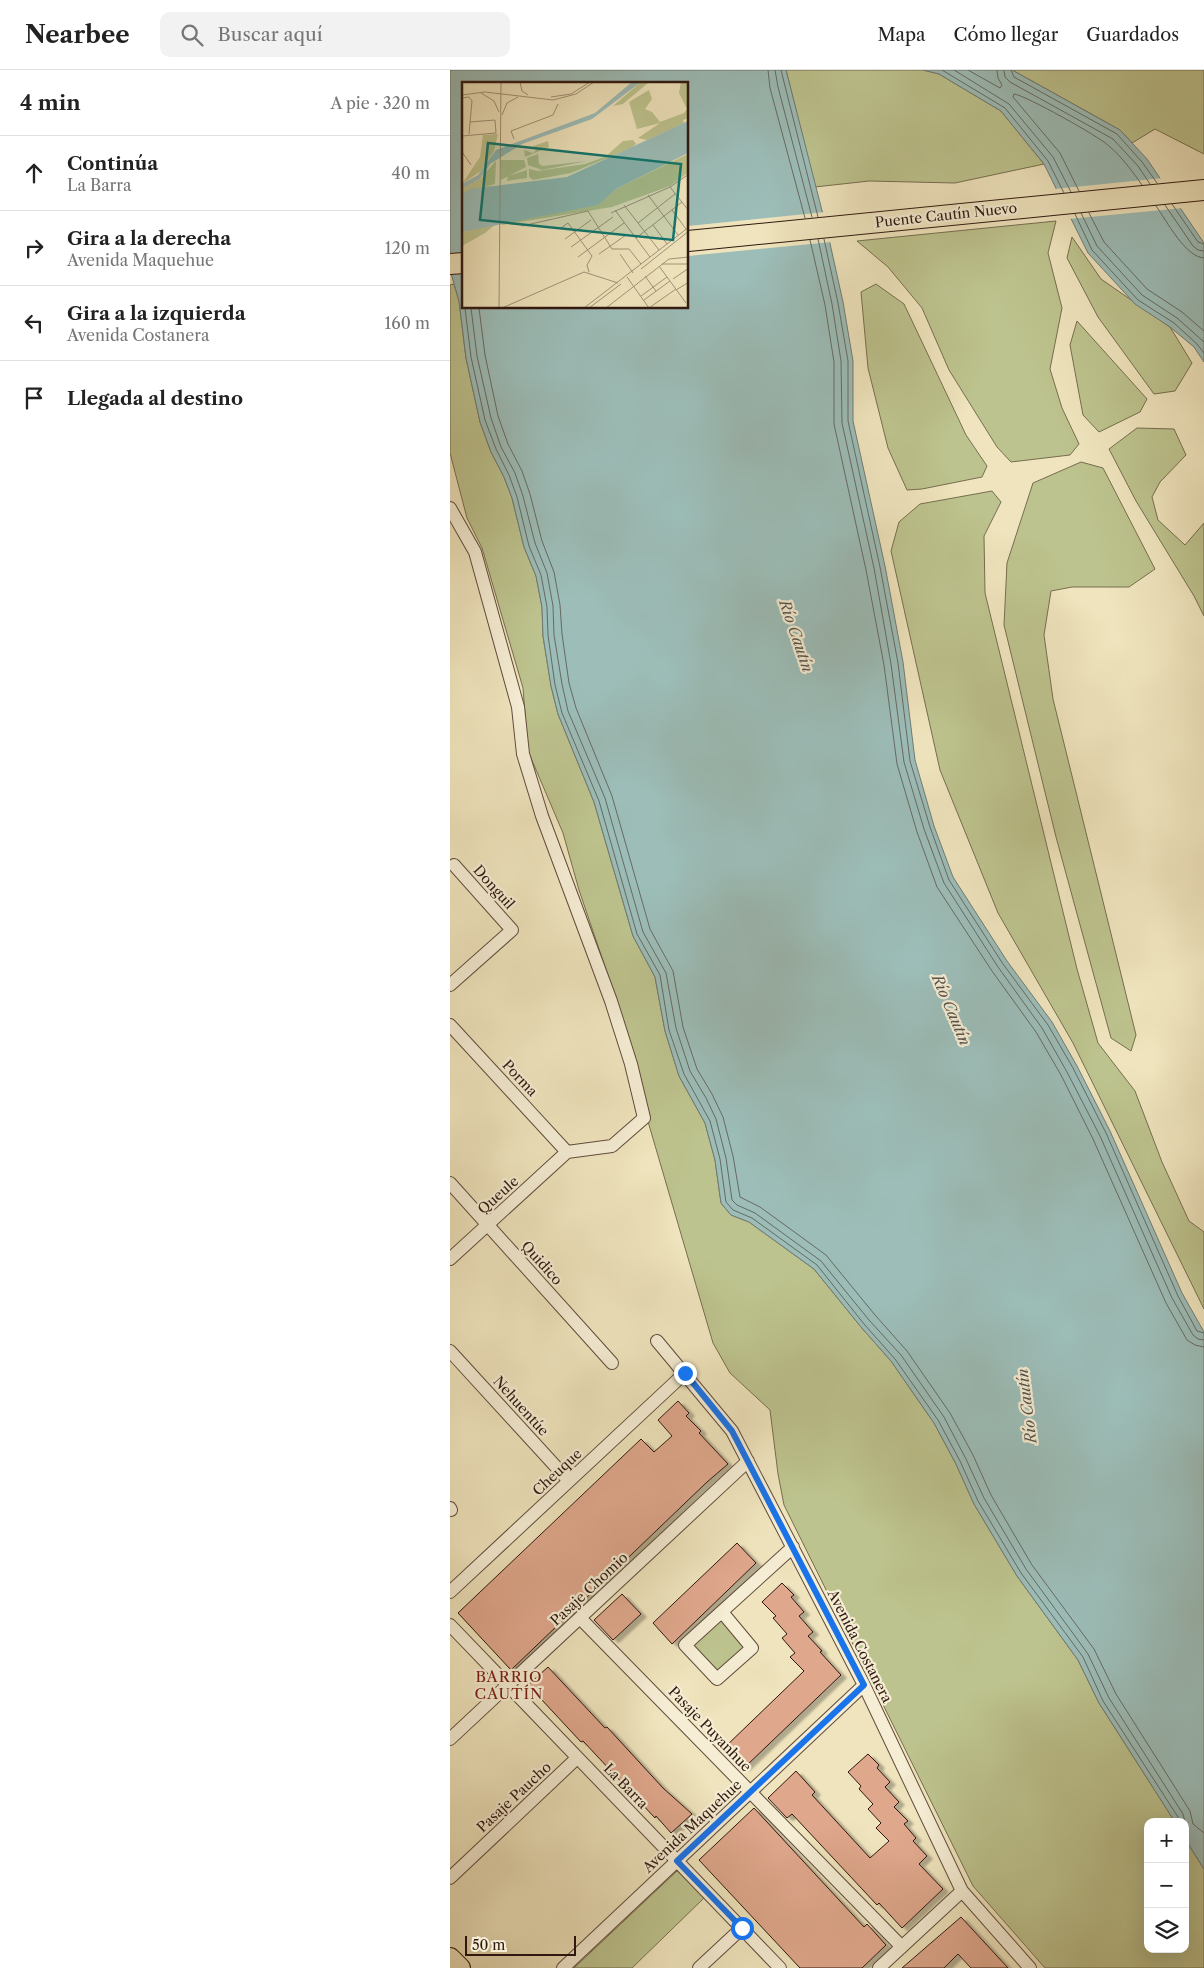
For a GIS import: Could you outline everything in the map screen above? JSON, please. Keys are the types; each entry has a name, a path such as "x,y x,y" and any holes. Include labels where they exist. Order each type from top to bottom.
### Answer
{"main road":[{"name":"Puente Cautín Nuevo","path":"689,241 1204,190"},
{"path":"450,1958 460,1968"}],"street":[{"path":"450,508 475,552 518,707 523,754 545,825 611,1001 631,1064 644,1118 612,1146 567,1152"},
{"name":"Donguil","path":"450,985 512,930 454,865"},
{"name":"Porma","path":"450,1025 567,1152"},
{"name":"Queule","path":"450,1259 567,1152"},
{"name":"Quidico","path":"450,1183 612,1363"},
{"name":"Avenida Costanera","path":"657,1341 732,1431 864,1685 962,1890 1030,1968"},
{"name":"Nehuentúe","path":"450,1351 569,1481"},
{"name":"Cheuque","path":"450,1592 685,1373"},
{"name":"Pasaje Chomio","path":"450,1738 748,1461"},
{"path":"722,1612 752,1648 717,1679 685,1645 793,1547"},
{"name":"Pasaje Puyanhue","path":"580,1618 902,1946"},
{"name":"La Barra","path":"450,1625 780,1968"},
{"name":"Avenida Maquehue","path":"563,1968 864,1685"},
{"name":"Pasaje Paucho","path":"450,1878 577,1758"},
{"path":"879,1968 962,1890"},
{"path":"699,1968 742,1928"}],"green space":[{"path":"786,70 923,70 939,74 1001,111 1044,164 955,183 869,181 815,187"},
{"path":"1012,70 1204,70 1204,154 1155,129 1132,143 1120,130"},
{"path":"1056,221 1048,253 1062,308 1050,369 1062,408 1079,444 1070,455 1011,462 997,447 949,370 922,308 888,267 857,241"},
{"path":"1072,237 1101,279 1170,327 1192,363 1175,391 1154,394 1098,317 1067,258"},
{"path":"454,284 459,301 466,358 480,422 491,452 512,498 524,547 536,576 542,607 543,636 551,686 558,714 594,802 633,936 655,977 665,1031 679,1076 705,1123 715,1160 721,1203 731,1215 749,1222 814,1269 891,1361 934,1423 956,1464 974,1504 1017,1576 1078,1660 1099,1703 1172,1818 1144,1818 1144,1953 1189,1953 1189,1845 1204,1869 1204,1968 1045,1968 973,1886 784,1505 770,1410 730,1373 713,1343 649,1125 643,1091 616,999 579,890 563,833 528,751 523,688 482,548 467,518 450,453 450,285"},
{"path":"876,284 904,304 966,435 987,466 982,477 922,489 907,490 888,448 868,368 861,292"},
{"path":"1077,321 1147,399 1140,412 1099,432 1083,415 1070,345"},
{"path":"1137,428 1174,429 1186,455 1160,482 1152,497 1158,520 1185,545 1204,523 1204,616 1194,596 1136,501 1109,449"},
{"path":"1081,462 1103,468 1155,569 1129,587 1072,587 1051,591 1044,635 1053,699 1136,1035 1131,1051 1111,1038 1056,837 1004,625 1007,563 1033,483"},
{"path":"992,491 1001,502 984,536 985,593 1077,969 1098,1043 1135,1091 1162,1162 1189,1221 1204,1232 1204,1309 1073,1043 998,913 940,770 891,551 899,522 920,504"},
{"path":"720,1618 748,1647 717,1675 689,1645"},
{"path":"677,1871 704,1898 632,1968 574,1968"}],"water":[{"name":"Río Cautín","path":"450,70 786,70 827,230 843,302 853,361 853,421 885,566 903,662 915,760 934,826 953,877 1007,961 1052,1022 1077,1066 1110,1131 1182,1293 1204,1332 1204,1869 1189,1845 1189,1818 1172,1818 1099,1703 1078,1660 1017,1576 974,1504 956,1464 934,1423 891,1361 814,1269 749,1222 731,1215 721,1203 715,1160 705,1123 679,1076 665,1031 655,977 633,936 594,802 558,714 551,686 543,636 542,607 536,576 524,547 512,498 491,452 480,422 466,358 459,301 450,270"},
{"path":"923,70 1012,70 1120,130 1147,159 1204,243 1204,362 1194,347 1170,327 1135,304 1088,253 1044,164 1001,111 939,74"}],"pier":[{"path":"1163,178 1183,208 1069,219 1054,189"},
{"path":"825,212 832,242 689,256 689,226"}],"building":[{"path":"678,1401 689,1413 686,1416 701,1431 699,1433 728,1464 511,1670 458,1613 641,1439 654,1452 672,1436 658,1420"},
{"path":"737,1543 756,1563 672,1644 653,1623"},
{"path":"782,1583 794,1595 791,1597 804,1612 799,1616 813,1632 808,1636 841,1675 744,1768 724,1748 804,1671 790,1657 795,1653 782,1638 787,1634 773,1618 776,1616 762,1602"},
{"path":"622,1594 641,1614 613,1640 594,1620"},
{"path":"548,1667 663,1788 692,1814 671,1833 528,1685"},
{"path":"868,1754 879,1765 877,1768 890,1782 885,1787 899,1802 894,1807 908,1821 904,1824 916,1838 913,1841 927,1856 919,1864 943,1889 902,1928 879,1903 877,1905 792,1814 787,1818 768,1798 796,1771 815,1792 812,1795 870,1858 889,1841 876,1828 881,1823 868,1809 873,1804 859,1789 861,1786 848,1772"},
{"path":"754,1808 864,1927 867,1924 886,1945 862,1968 800,1968 699,1860"},
{"path":"961,1917 1008,1968 971,1968 958,1954 944,1968 902,1968"}],"district":[{"name":"BARRIO CAUTÍN","path":"509,1686"}],"route":[{"path":"685,1373 732,1431 864,1685 677,1861 742,1928"}]}
